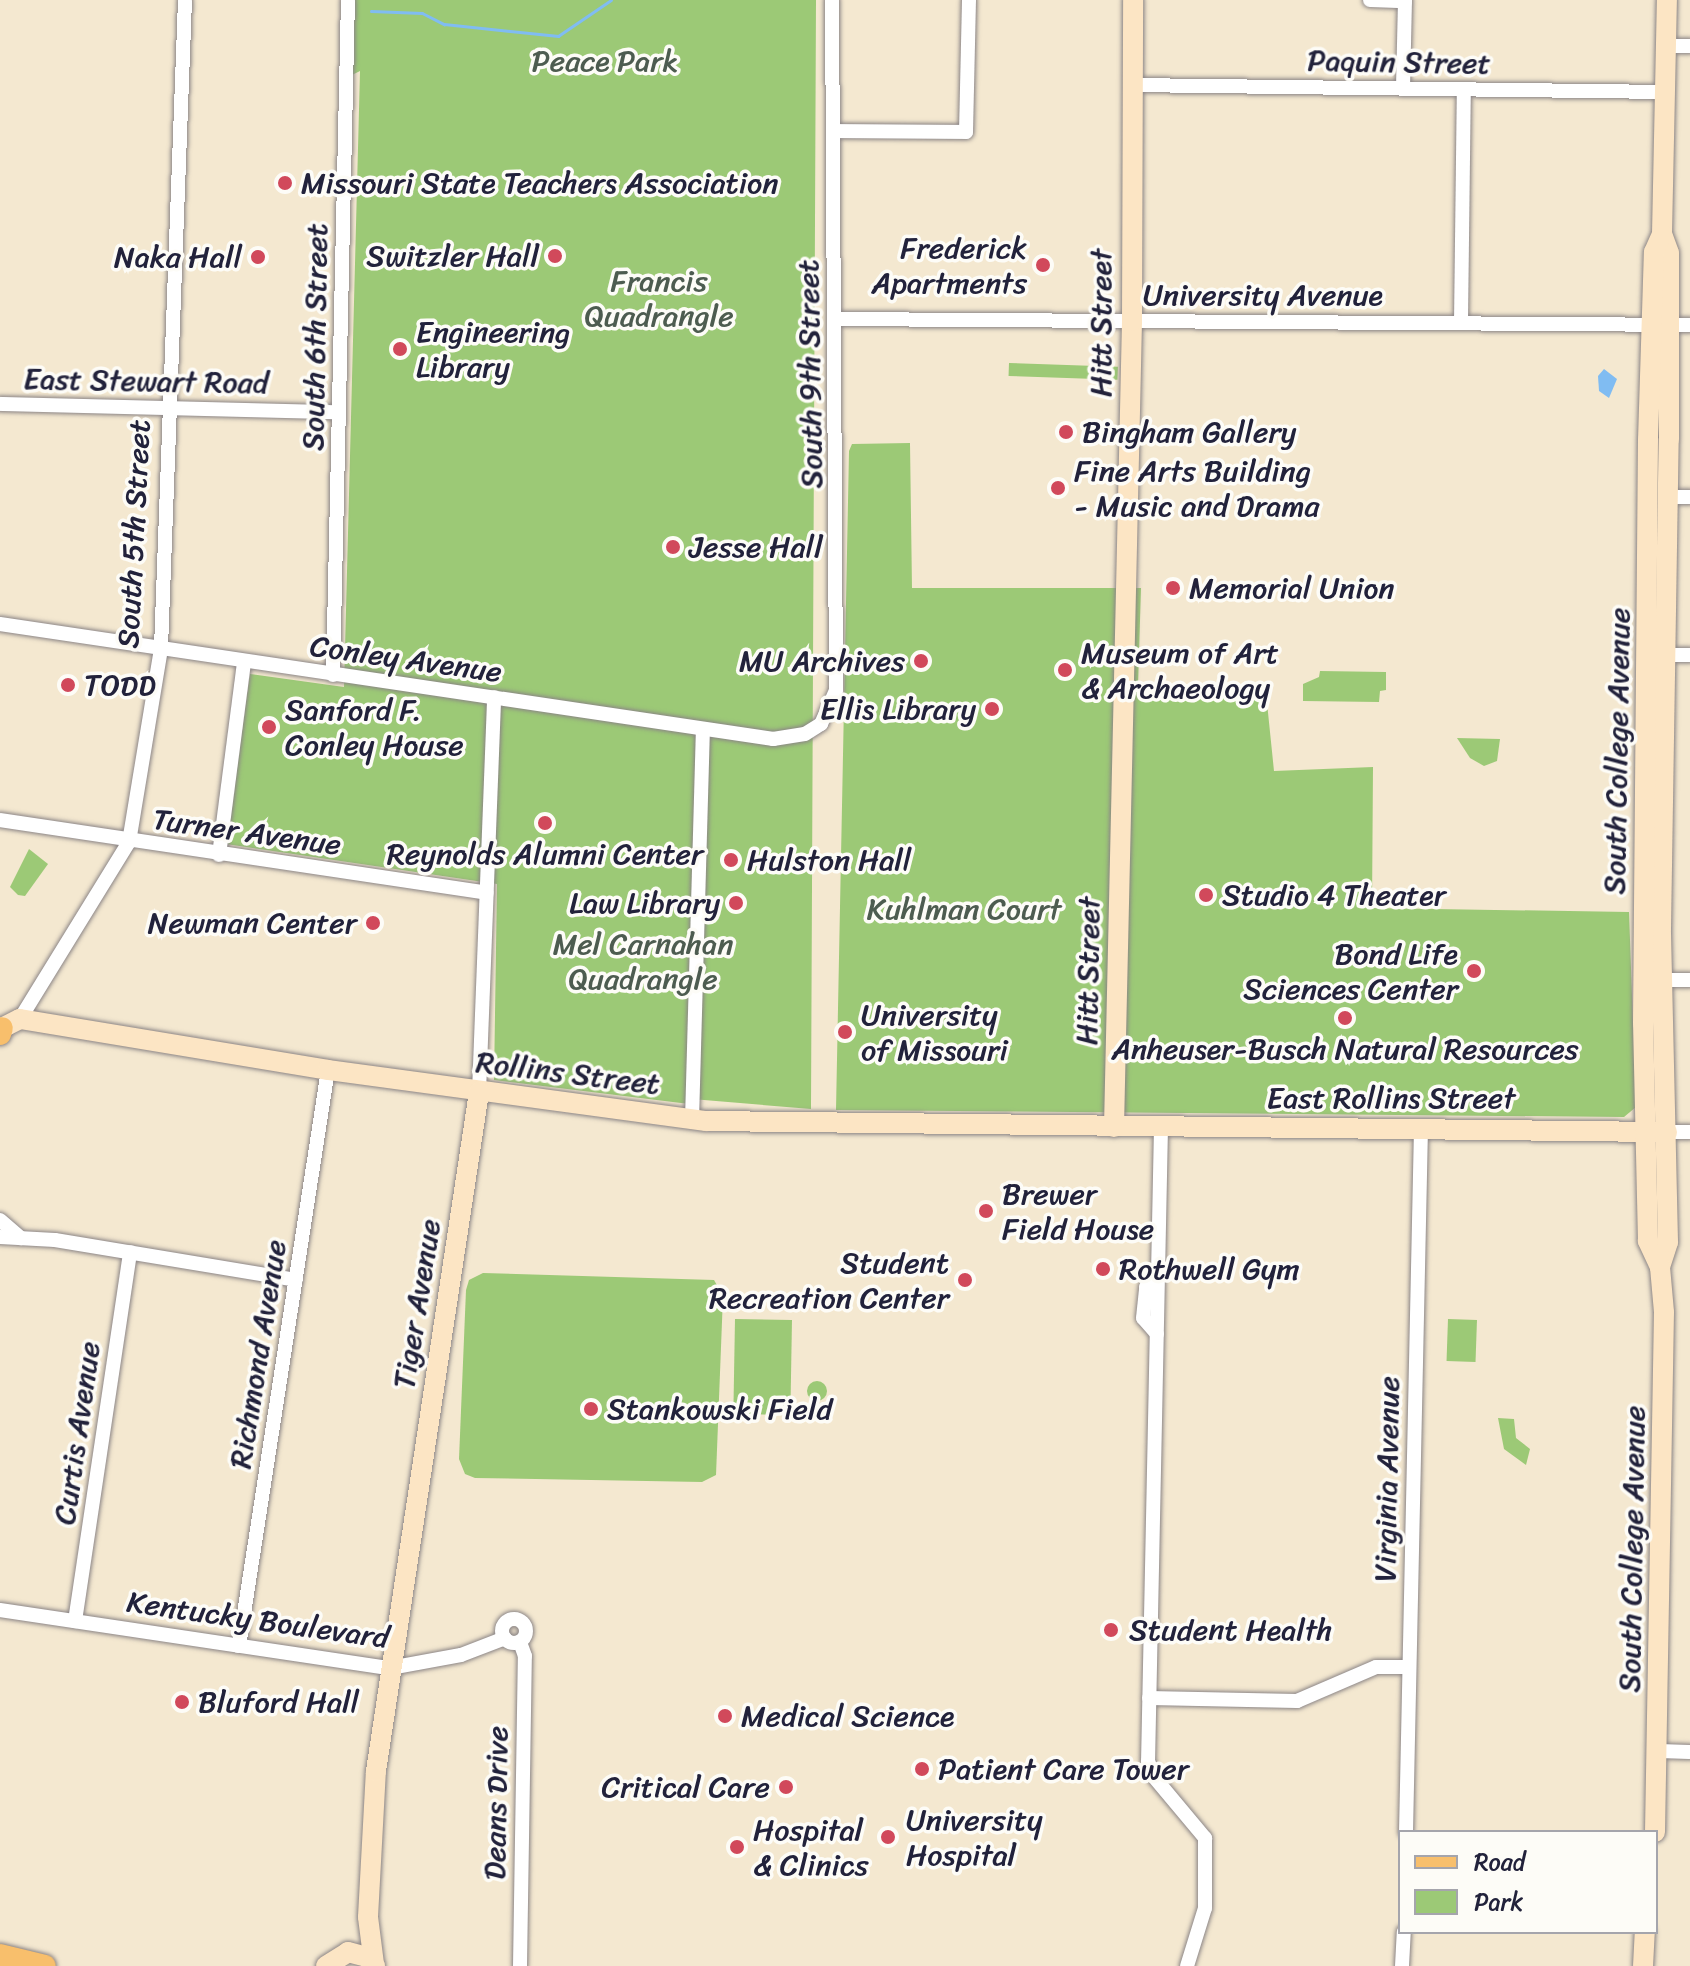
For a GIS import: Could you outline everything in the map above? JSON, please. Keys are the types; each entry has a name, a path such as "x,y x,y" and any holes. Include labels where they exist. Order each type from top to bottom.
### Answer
{"main road":[{"path":"0,1955 45,1966"}],"street":[{"name":"South 5th Street","path":"4,1028 129,842 161,648 185,0"},
{"name":"South 6th Street","path":"333,675 348,0"},
{"name":"South 9th Street","path":"805,734 821,724 836,691 832,0"},
{"path":"834,131 966,132 969,0"},
{"name":"Hitt Street","path":"1114,1127 1132,321 1133,0"},
{"path":"1370,0 1405,0 1403,88"},
{"name":"South College Avenue","path":"1655,1830 1666,1445 1660,1267 1668,1242 1662,980 1670,325 1669,253 1662,234 1667,0"},
{"path":"1666,46 1690,46"},
{"name":"Paquin Street","path":"1132,85 1665,92"},
{"path":"1461,322 1464,89"},
{"name":"University Avenue","path":"836,319 1670,325"},
{"name":"South College Avenue","path":"1660,1267 1648,1241 1645,1132 1670,325"},
{"name":"East Stewart Road","path":"0,404 339,412"},
{"path":"1668,497 1690,497"},
{"name":"Conley Avenue","path":"0,624 773,739 805,734"},
{"path":"1666,655 1690,655"},
{"path":"219,855 244,662"},
{"name":"Tiger Avenue","path":"374,1965 368,1917 376,1771 479,1092 494,697"},
{"path":"692,1120 703,729"},
{"name":"Turner Avenue","path":"0,820 129,842 487,893"},
{"path":"1662,980 1690,980"},
{"name":"Rollins Street","path":"4,1028 692,1120 1114,1127"},
{"name":"Richmond Avenue","path":"239,1646 328,1070"},
{"name":"East Rollins Street","path":"1114,1127 1421,1127 1667,1132"},
{"path":"1161,1127 1149,1769 1205,1838 1205,1908 1187,1966"},
{"name":"Virginia Avenue","path":"1406,1830 1421,1127"},
{"path":"1667,1132 1690,1132"},
{"path":"0,1220 22,1238"},
{"path":"0,1237 130,1252 296,1280"},
{"name":"Curtis Avenue","path":"75,1621 130,1252"},
{"name":"Kentucky Boulevard","path":"0,1610 390,1668 461,1655 505,1638"},
{"path":"517,1618 527,1630 520,1642 505,1638 504,1624 517,1618"},
{"name":"Deans Drive","path":"520,1642 525,1656 520,1966"},
{"path":"1149,1698 1297,1701 1376,1667 1409,1667"},
{"path":"1659,1751 1690,1752"},
{"name":"Tiger Avenue","path":"348,1952 368,1917"},
{"path":"1402,1966 1404,1934"},
{"path":"1640,1963 1645,1934"},
{"path":"326,1966 348,1952 374,1965"}],"green space":[{"path":"348,0 816,0 811,1109 692,1099 692,1104 681,1103 494,1080 497,884 226,844 250,674 344,687 360,71 346,78"},
{"path":"1009,363 1118,367 1117,380 1009,376"},
{"name":"Kuhlman Court","path":"910,443 912,588 1141,588 1138,686 1266,693 1274,771 1373,767 1372,908 1629,912 1636,1107 1624,1117 836,1110 849,451 852,444"},
{"path":"1320,671 1386,672 1386,690 1380,691 1379,702 1303,701 1303,684 1319,677"},
{"path":"1457,738 1500,739 1497,761 1484,766 1470,758"},
{"path":"29,849 48,864 25,896 18,895 10,887"},
{"name":"Stankowski Field","path":"483,1273 714,1280 723,1296 716,1475 702,1482 475,1478 465,1474 459,1459 466,1290 469,1280"},
{"path":"735,1319 792,1320 790,1415 733,1414"},
{"path":"1448,1319 1477,1320 1476,1362 1447,1361"},
{"path":"817,1381 824,1384 827,1391 824,1398 817,1401 810,1398 807,1391 810,1384"},
{"path":"1498,1418 1514,1419 1516,1438 1530,1449 1526,1465 1504,1449"}],"water":[{"path":"1604,369 1617,379 1609,398 1599,391 1598,376"}],"waterway":[{"path":"371,11 422,13 444,24 558,36 611,0"}],"place":[{"name":"Missouri State Teachers Association","path":"285,183"},
{"name":"Switzler Hall","path":"555,256"},
{"name":"Naka Hall","path":"258,257"},
{"name":"Frederick Apartments","path":"1043,265"},
{"name":"Engineering Library","path":"400,349"},
{"name":"Bingham Gallery","path":"1066,432"},
{"name":"Fine Arts Building - Music and Drama","path":"1058,488"},
{"name":"Jesse Hall","path":"673,547"},
{"name":"Memorial Union","path":"1173,588"},
{"name":"MU Archives","path":"921,661"},
{"name":"Museum of Art & Archaeology","path":"1065,670"},
{"name":"TODD","path":"68,685"},
{"name":"Ellis Library","path":"992,709"},
{"name":"Sanford F. Conley House","path":"269,727"},
{"name":"Reynolds Alumni Center","path":"545,823"},
{"name":"Hulston Hall","path":"731,860"},
{"name":"Studio 4 Theater","path":"1206,895"},
{"name":"Law Library","path":"736,903"},
{"name":"Newman Center","path":"373,923"},
{"name":"Bond Life Sciences Center","path":"1474,971"},
{"name":"Anheuser-Busch Natural Resources","path":"1345,1018"},
{"name":"University of Missouri","path":"845,1032"},
{"name":"Brewer Field House","path":"986,1211"},
{"name":"Rothwell Gym","path":"1103,1269"},
{"name":"Student Recreation Center","path":"965,1280"},
{"name":"Stankowski Field","path":"591,1409"},
{"name":"Student Health","path":"1111,1630"},
{"name":"Bluford Hall","path":"182,1702"},
{"name":"Medical Science","path":"725,1716"},
{"name":"Patient Care Tower","path":"922,1769"},
{"name":"Critical Care","path":"786,1787"},
{"name":"University Hospital","path":"888,1837"},
{"name":"Hospital & Clinics","path":"737,1847"}],"park label":[{"name":"Peace Park","path":"605,61"},
{"name":"Francis Quadrangle","path":"659,298"},
{"name":"Mel Carnahan Quadrangle","path":"643,961"}]}
